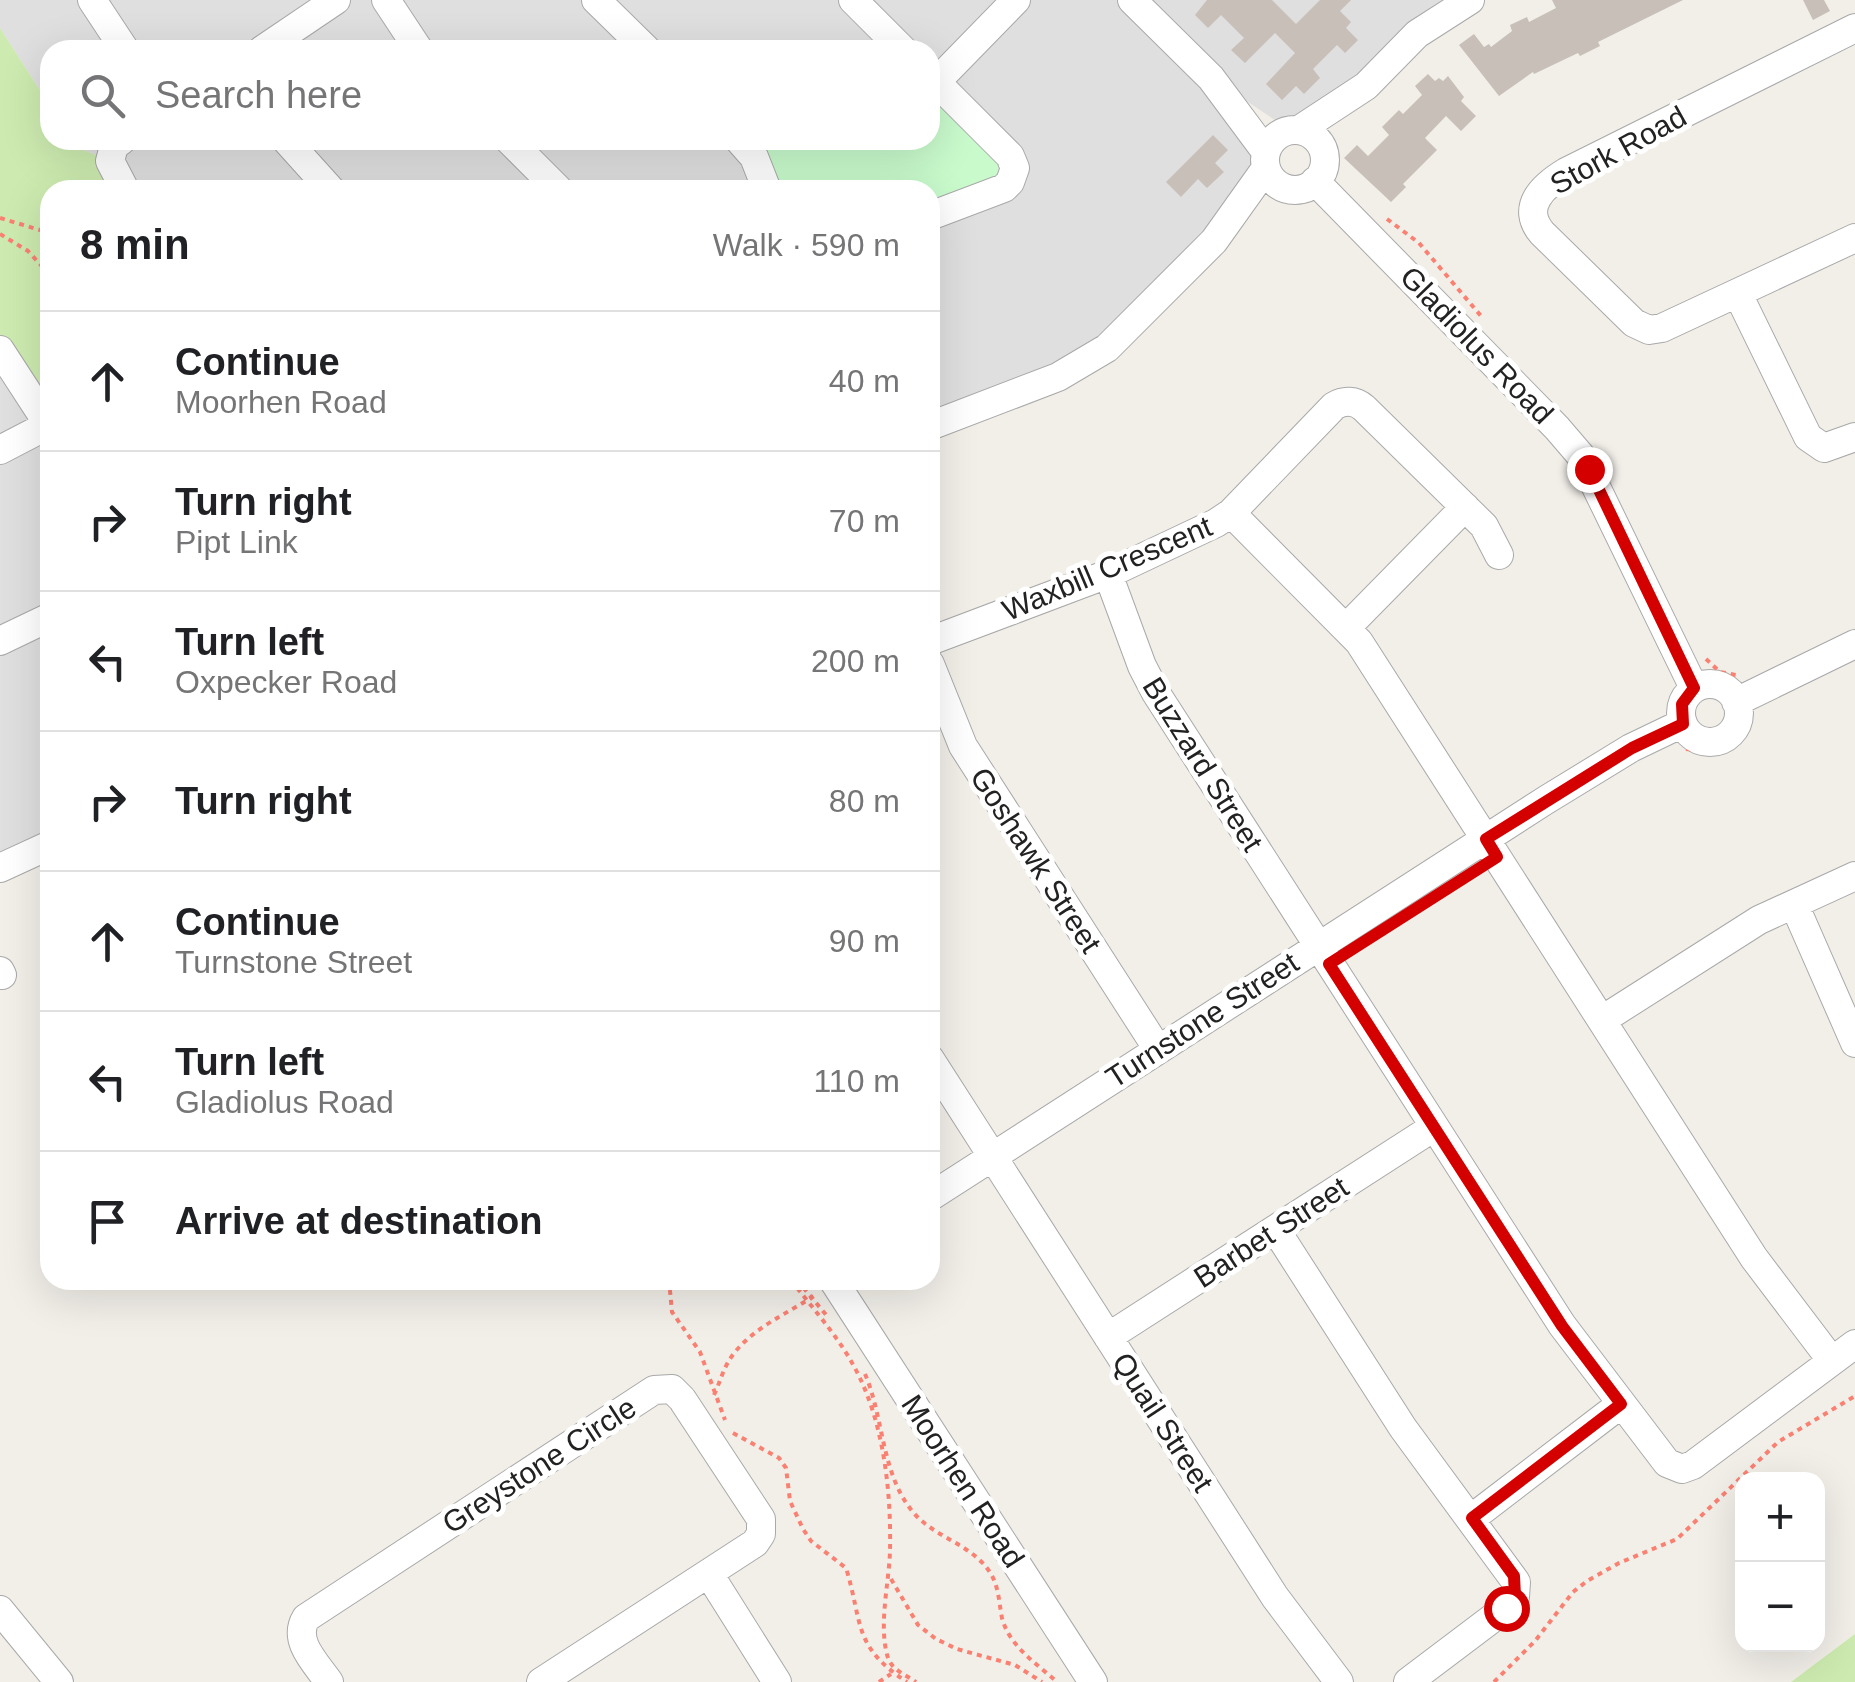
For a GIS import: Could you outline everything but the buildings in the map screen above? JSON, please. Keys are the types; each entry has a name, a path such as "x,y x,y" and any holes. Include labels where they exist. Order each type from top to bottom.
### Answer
{"street":[{"path":"92,0 118,40"},
{"path":"277,40 336,0"},
{"path":"386,0 412,40"},
{"path":"596,0 637,40"},
{"path":"853,0 893,40"},
{"path":"940,72 1016,0"},
{"path":"1132,0 1211,78 1260,113 1316,138 1320,168"},
{"path":"1214,242 1266,160 1273,139 1366,86 1418,34 1470,0"},
{"name":"Stork Road","path":"1855,28 1566,172 1544,188 1533,203 1532,215 1538,228 1644,329 1662,328 1855,238"},
{"path":"1211,78 1278,184 1287,188 1307,187 1366,86"},
{"path":"940,86 1010,156 1015,168 1004,188 940,212"},
{"path":"113,150 110,161 120,180"},
{"path":"295,150 322,180"},
{"path":"519,150 549,180"},
{"path":"747,150 763,180"},
{"name":"Gladiolus Road","path":"1320,168 1581,456 1694,688"},
{"path":"940,422 1058,377 1093,358 1214,242 1287,188"},
{"path":"1738,294 1808,437 1824,448 1855,438"},
{"path":"0,350 40,410"},
{"path":"1231,513 1334,406 1356,402 1465,506 1490,533 1499,556"},
{"path":"0,450 40,430"},
{"path":"1348,626 1465,506"},
{"name":"Waxbill Crescent","path":"940,637 1108,574 1202,531 1231,513 1348,626 1754,1258 1832,1362"},
{"name":"Buzzard Street","path":"1108,574 1150,684 1562,1326 1667,1463 1688,1468 1855,1344"},
{"path":"0,640 40,622"},
{"path":"1746,707 1723,687 1704,684 1694,688 1682,704 1679,736 1716,741 1732,730 1738,712 1855,644"},
{"name":"Goshawk Street","path":"940,689 963,746 1157,1048"},
{"name":"Turnstone Street","path":"940,1191 1317,945 1632,748 1679,736"},
{"path":"0,868 40,850"},
{"path":"1602,1020 1759,920 1855,876"},
{"path":"1794,904 1855,1043"},
{"name":"Quail Street","path":"940,1073 1275,1596 1339,1682"},
{"name":"Barbet Street","path":"1108,1336 1434,1127"},
{"path":"1276,1230 1403,1428 1514,1576 1515,1596 1506,1608 1408,1682"},
{"name":"Moorhen Road","path":"822,1290 1093,1682"},
{"name":"Greystone Circle","path":"329,1682 301,1640 301,1626 310,1614 654,1390 666,1388 678,1393 762,1524 761,1534 708,1574 542,1682"},
{"path":"1472,1518 1621,1404"},
{"path":"708,1574 777,1682"},
{"path":"0,1610 59,1682"}],"path":[{"path":"0,218 40,230"},
{"path":"0,234 40,265"},
{"path":"1679,736 1710,753 1726,750 1738,741 1746,707"},
{"path":"670,1290 672,1312 700,1352 714,1396 734,1435 779,1458 786,1468 790,1501 803,1529 811,1541 846,1568 858,1626 876,1658 916,1682"},
{"path":"705,1433 723,1370 734,1352 758,1331 822,1290"},
{"path":"822,1290 860,1373 875,1418 888,1506 885,1634 888,1658 907,1682"},
{"path":"822,1290 876,1402 891,1472 911,1510 927,1527 981,1560 998,1590 1006,1628 1031,1661 1057,1682"},
{"path":"1494,1682 1587,1581 1618,1563 1677,1539 1778,1442 1855,1396"},
{"path":"888,1575 918,1625 936,1640 1014,1665 1042,1682"},
{"path":"878,1682 895,1671"}],"shaded area":[{"path":"0,0 1469,0 1290,130 1216,81 1265,157 1122,333 940,419 940,180 118,180 108,160 84,150 940,150 940,40 40,40 40,90 0,28"},
{"path":"0,347 40,409 40,848 0,867"}],"green space":[{"path":"0,28 40,90 40,150 84,150 98,156 110,180 40,180 40,395 0,337"},
{"path":"940,99 994,153 999,165 996,177 940,202 940,180 770,180 761,154 765,150 940,150"},
{"path":"1855,1634 1855,1682 1791,1682"}],"route":[{"path":"1506,1608 1517,1590 1514,1576 1472,1518 1621,1404 1562,1326 1329,964 1497,857 1486,839 1632,748 1683,724 1682,704 1694,688 1589,469"}]}
